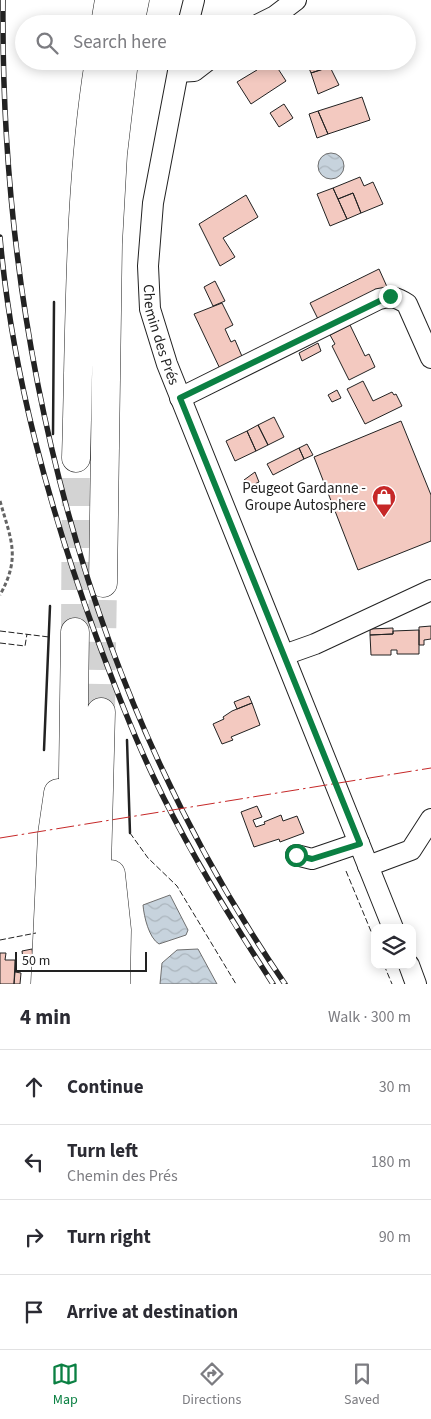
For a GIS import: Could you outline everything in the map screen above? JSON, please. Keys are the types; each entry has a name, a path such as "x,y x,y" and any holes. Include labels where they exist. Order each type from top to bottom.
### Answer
{"highway":[{"path":"106,15 109,0"},
{"path":"132,15 135,0"},
{"path":"76,458 84,187 98,70"},
{"path":"103,584 108,244 113,154 123,70"},
{"path":"70,984 74,632"},
{"path":"45,984 52,834 74,668"},
{"path":"94,984 101,712"},
{"path":"100,781 117,930 116,984"}],"street":[{"path":"190,15 194,0"},
{"path":"276,15 296,0"},
{"name":"Chemin des Prés","path":"178,70 153,202 148,266 150,309 180,398 391,924"},
{"path":"180,398 390,296 400,299 406,304 431,358"},
{"path":"284,655 315,644 431,590"},
{"path":"368,866 411,850 431,819"},
{"path":"296,855 312,859 360,844"},
{"path":"410,969 416,984"}],"path":[{"path":"0,501 11,541 13,564 10,576 0,595"}],"water":[{"path":"331,153 340,157 344,166 340,175 331,179 322,175 318,166 322,157"},
{"path":"170,895 188,930 186,935 159,944 152,937 143,905"},
{"path":"198,949 217,984 160,984 162,963 177,950"}],"building":[{"path":"257,70 279,70 286,81 251,104 237,82"},
{"path":"310,70 320,70 311,73"},
{"path":"320,70 332,70 339,85 318,94 311,73"},
{"path":"362,97 370,120 328,134 318,111"},
{"path":"284,104 293,118 279,127 270,113"},
{"path":"318,111 328,134 317,138 309,114"},
{"path":"360,177 364,186 373,182 383,204 361,213 353,193 338,199 333,188"},
{"path":"333,188 347,219 330,226 317,194"},
{"path":"353,193 361,213 347,219 338,199"},
{"path":"246,195 258,217 223,238 235,257 220,266 199,224"},
{"path":"379,269 388,289 320,323 310,303"},
{"path":"215,281 225,301 213,306 204,287"},
{"path":"222,303 233,325 225,329 231,342 235,340 244,361 222,373 194,314"},
{"path":"350,325 365,356 369,354 375,367 349,380 332,346 335,344 330,335"},
{"path":"318,343 321,351 302,361 299,353"},
{"path":"363,381 373,401 392,392 394,395 396,394 402,406 365,424 347,389"},
{"path":"337,390 341,398 332,402 328,395"},
{"path":"274,417 284,437 268,445 258,425"},
{"name":"Peugeot Gardanne - Groupe Autosphere","path":"401,421 431,495 431,541 358,570 314,457"},
{"path":"258,425 268,445 256,451 247,431"},
{"path":"247,431 256,451 235,461 226,441"},
{"path":"307,444 313,455 304,459 299,448"},
{"path":"299,448 304,459 273,475 267,464"},
{"path":"255,472 259,482 248,487 244,480"},
{"path":"431,626 431,639 424,640 424,645 419,645 419,627"},
{"path":"393,628 393,634 370,635 370,629"},
{"path":"419,630 419,654 397,654 397,650 391,650 391,655 371,655 370,635 393,634 393,631"},
{"path":"249,696 252,703 237,709 234,702"},
{"path":"252,703 260,725 231,737 233,740 222,744 213,724 224,719 223,717 232,711"},
{"path":"257,806 262,817 253,820 256,827 281,815 283,821 297,816 304,833 280,842 279,839 254,847 241,812"},
{"path":"32,949 33,958 23,959 22,951"},
{"path":"0,953 6,953 5,960 15,960 14,984 0,984"},
{"path":"15,972 21,973 20,984 14,984"}],"tunnel":[{"path":"75,632 76,458"},
{"path":"101,712 103,583"}],"railway":[{"path":"3,0 6,130 18,260 39,388 69,514 108,638 157,758 216,873 285,984"},
{"path":"0,237 13,339 35,440 63,538 96,636 131,726 167,805 210,883 273,984"}],"fence":[{"path":"0,631 49,637"},
{"path":"0,643 25,646 27,634"},
{"path":"130,833 148,858 177,886 236,984"},
{"path":"346,871 371,931"},
{"path":"0,940 36,933"},
{"path":"386,969 392,984"}],"wall":[{"path":"53,434 54,302"},
{"path":"44,750 50,606"},
{"path":"127,740 130,833"}],"power":[{"path":"0,838 431,768"}],"place":[{"name":"Peugeot Gardanne - Groupe Autosphere","path":"384,518"}],"route":[{"path":"296,855 312,859 360,844 180,398 390,296"}]}
